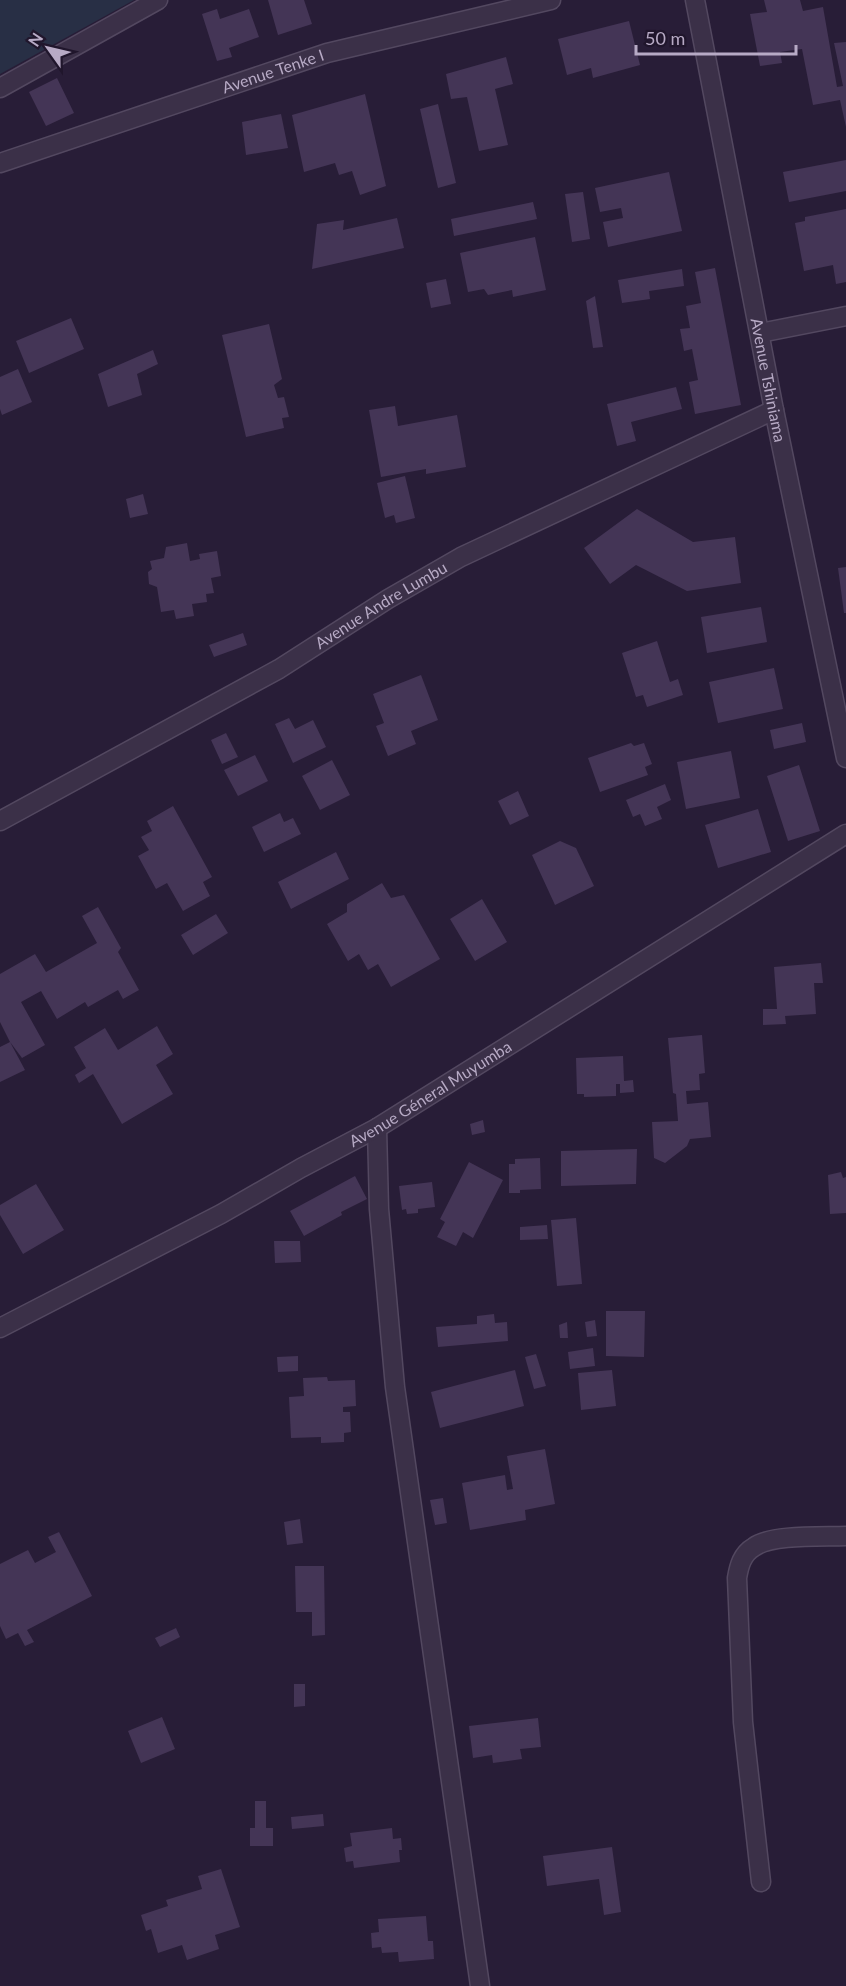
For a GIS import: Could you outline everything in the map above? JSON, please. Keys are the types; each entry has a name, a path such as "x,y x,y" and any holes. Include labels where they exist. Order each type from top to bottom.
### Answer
{"street":[{"path":"0,88 158,0"},
{"name":"Avenue Tenke I","path":"0,163 327,53 551,0"},
{"name":"Avenue Tshiniama","path":"695,0 774,410 846,758"},
{"path":"760,333 846,316"},
{"name":"Avenue Andre Lumbu","path":"0,821 279,669 388,599 461,557 774,410"},
{"name":"Avenue Géneral Muyumba","path":"0,1328 221,1214 377,1128 846,834"},
{"path":"377,1128 379,1209 395,1387 480,1986"},
{"path":"761,1881 743,1722 736,1578 740,1562 754,1547 780,1539 846,1536"}],"shaded area":[{"path":"0,0 134,0 0,74"}],"building":[{"path":"268,0 304,0 312,24 278,35"},
{"path":"764,0 800,0 803,11 823,7 837,87 843,86 834,43 846,42 846,127 840,100 813,105 802,49 780,52 782,63 760,66 750,14 767,12"},
{"path":"217,9 220,19 249,9 259,37 229,48 232,57 217,61 202,14"},
{"path":"629,21 640,65 593,78 591,68 567,75 558,39"},
{"path":"506,57 513,84 495,89 508,145 479,151 467,97 451,99 446,74"},
{"path":"57,78 74,113 46,126 29,92"},
{"path":"365,94 386,186 360,195 352,171 339,175 335,163 304,172 292,115"},
{"path":"438,104 456,183 438,188 420,109"},
{"path":"281,114 288,148 246,155 242,122"},
{"path":"846,160 846,191 789,202 783,172"},
{"path":"669,172 682,231 608,247 603,222 623,218 621,208 600,212 595,188"},
{"path":"583,192 590,239 572,242 565,194"},
{"path":"533,202 537,219 454,236 451,219"},
{"path":"846,209 846,282 836,284 833,265 804,271 795,223 805,221 805,217"},
{"path":"397,218 404,248 312,269 317,224 344,220 343,230"},
{"path":"535,237 546,290 513,297 512,290 488,295 484,289 468,292 460,253"},
{"path":"715,268 741,405 695,414 689,382 698,380 692,349 684,351 680,329 690,328 686,306 701,303 695,272"},
{"path":"682,269 684,286 649,291 650,299 622,303 618,280"},
{"path":"446,279 451,304 431,308 426,283"},
{"path":"595,296 603,347 593,348 586,301"},
{"path":"71,318 84,349 29,373 16,341"},
{"path":"269,324 282,379 274,385 278,398 284,397 289,417 282,418 284,428 246,437 222,335"},
{"path":"153,350 158,364 137,374 142,395 108,407 98,374"},
{"path":"18,369 32,402 2,415 0,377"},
{"path":"676,387 682,409 631,422 636,441 617,446 607,404"},
{"path":"395,406 398,426 457,415 466,467 426,474 426,469 381,477 369,410"},
{"path":"405,476 415,518 396,523 394,515 385,518 377,483"},
{"path":"143,494 148,514 130,518 126,499"},
{"path":"637,509 693,542 735,537 741,583 687,591 636,565 610,584 584,548"},
{"path":"187,543 190,561 200,559 199,554 217,551 221,576 211,578 214,593 206,594 207,602 192,604 194,616 176,619 174,610 161,612 157,587 149,584 148,572 152,569 150,561 164,558 166,547"},
{"path":"846,567 846,613 844,613 838,568"},
{"path":"761,607 767,642 707,653 701,617"},
{"path":"243,633 247,645 214,657 209,645"},
{"path":"657,641 670,682 678,679 683,695 647,707 643,695 636,697 622,653"},
{"path":"774,668 783,709 718,723 709,682"},
{"path":"421,675 438,720 411,731 416,744 388,756 376,726 384,723 373,694"},
{"path":"289,718 295,729 313,720 326,747 293,763 275,724"},
{"path":"802,723 806,742 774,749 770,730"},
{"path":"226,733 238,757 222,764 211,740"},
{"path":"631,743 634,746 644,743 652,764 645,767 648,775 600,792 588,758"},
{"path":"731,751 740,798 686,809 677,762"},
{"path":"255,755 268,781 238,796 224,770"},
{"path":"332,760 350,795 320,810 302,776"},
{"path":"799,765 820,831 788,841 767,776"},
{"path":"665,784 671,800 657,807 662,819 645,826 640,814 633,817 626,800"},
{"path":"518,791 529,816 510,825 498,801"},
{"path":"173,806 212,877 203,882 210,896 183,911 167,883 156,889 138,856 149,850 141,837 152,831 147,821"},
{"path":"758,809 771,852 718,868 705,825"},
{"path":"280,813 284,822 293,818 301,834 264,852 252,827"},
{"path":"560,841 576,848 594,886 555,905 532,855"},
{"path":"336,852 349,879 291,909 278,882"},
{"path":"382,883 391,898 404,895 440,959 391,987 378,964 368,970 359,954 348,961 327,924 347,912 347,904"},
{"path":"482,899 507,942 475,961 450,919"},
{"path":"98,907 121,948 118,952 139,990 123,999 118,990 88,1007 85,1002 57,1019 41,991 21,1002 45,1045 22,1058 10,1042 0,1022 0,974 35,954 46,972 97,943 82,916"},
{"path":"216,914 228,933 193,955 181,935"},
{"path":"821,963 823,983 814,983 816,1014 785,1016 786,1024 763,1025 763,1009 777,1009 774,967"},
{"path":"157,1026 173,1054 156,1065 173,1094 122,1124 93,1074 79,1083 75,1075 86,1068 74,1047 105,1028 118,1050"},
{"path":"702,1035 705,1073 699,1074 700,1090 686,1091 687,1104 708,1102 711,1137 690,1139 687,1146 665,1163 654,1158 652,1122 678,1121 668,1038"},
{"path":"10,1042 25,1070 0,1082 0,1047"},
{"path":"623,1056 624,1081 633,1080 634,1092 620,1093 620,1084 616,1084 616,1096 584,1097 584,1094 577,1094 576,1058"},
{"path":"483,1120 485,1132 472,1135 470,1124"},
{"path":"637,1149 636,1184 561,1186 561,1151"},
{"path":"540,1158 541,1189 509,1193 509,1164 515,1164 515,1159"},
{"path":"469,1162 503,1180 473,1238 463,1232 456,1246 437,1237 445,1222 440,1219"},
{"path":"841,1172 843,1178 846,1177 846,1213 830,1214 828,1175"},
{"path":"355,1176 367,1199 341,1212 342,1215 304,1236 290,1211"},
{"path":"432,1182 435,1207 418,1209 418,1213 407,1214 406,1209 402,1210 399,1186"},
{"path":"36,1184 64,1230 23,1254 0,1215 0,1205"},
{"path":"576,1218 582,1284 557,1286 551,1220"},
{"path":"547,1225 548,1239 520,1240 520,1227"},
{"path":"274,1241 300,1241 301,1262 275,1263"},
{"path":"606,1311 645,1311 644,1357 606,1356"},
{"path":"494,1314 495,1323 507,1322 508,1341 438,1347 436,1327 477,1324 477,1316"},
{"path":"595,1320 597,1336 587,1337 585,1322"},
{"path":"567,1322 568,1338 560,1338 559,1325"},
{"path":"593,1348 595,1366 570,1369 568,1352"},
{"path":"536,1354 546,1386 534,1389 525,1357"},
{"path":"298,1356 298,1371 278,1372 277,1357"},
{"path":"515,1370 524,1406 440,1428 431,1392"},
{"path":"612,1370 616,1406 581,1410 578,1373"},
{"path":"327,1377 328,1381 355,1380 356,1406 343,1407 343,1412 350,1412 351,1432 344,1433 344,1442 321,1443 321,1437 291,1438 289,1397 304,1396 303,1378"},
{"path":"545,1449 555,1504 525,1510 526,1520 470,1530 462,1483 505,1475 507,1490 513,1489 507,1456"},
{"path":"443,1498 447,1523 435,1525 430,1500"},
{"path":"300,1519 303,1543 287,1545 284,1522"},
{"path":"59,1532 92,1596 27,1630 34,1642 25,1646 18,1633 6,1639 0,1626 0,1564 28,1550 35,1563 56,1552 48,1537"},
{"path":"295,1566 324,1566 325,1635 312,1636 312,1612 296,1612"},
{"path":"176,1628 180,1637 160,1647 155,1638"},
{"path":"294,1684 305,1684 305,1706 294,1707"},
{"path":"162,1717 175,1749 141,1763 128,1731"},
{"path":"538,1718 541,1747 520,1749 522,1759 493,1763 492,1755 473,1758 469,1726"},
{"path":"255,1801 266,1801 266,1828 273,1828 273,1846 250,1846 250,1828 255,1828"},
{"path":"323,1814 324,1826 292,1829 291,1817"},
{"path":"392,1828 393,1839 401,1838 400,1862 354,1868 353,1861 346,1862 344,1848 352,1846 350,1833"},
{"path":"612,1847 621,1912 604,1915 599,1879 547,1886 543,1856"},
{"path":"221,1869 240,1927 215,1935 219,1949 187,1960 182,1945 158,1953 151,1929 146,1931 141,1915 168,1906 166,1900 202,1889 198,1876"},
{"path":"426,1916 428,1941 433,1941 434,1959 399,1962 398,1952 382,1953 381,1947 372,1948 371,1933 379,1932 378,1919"}]}
